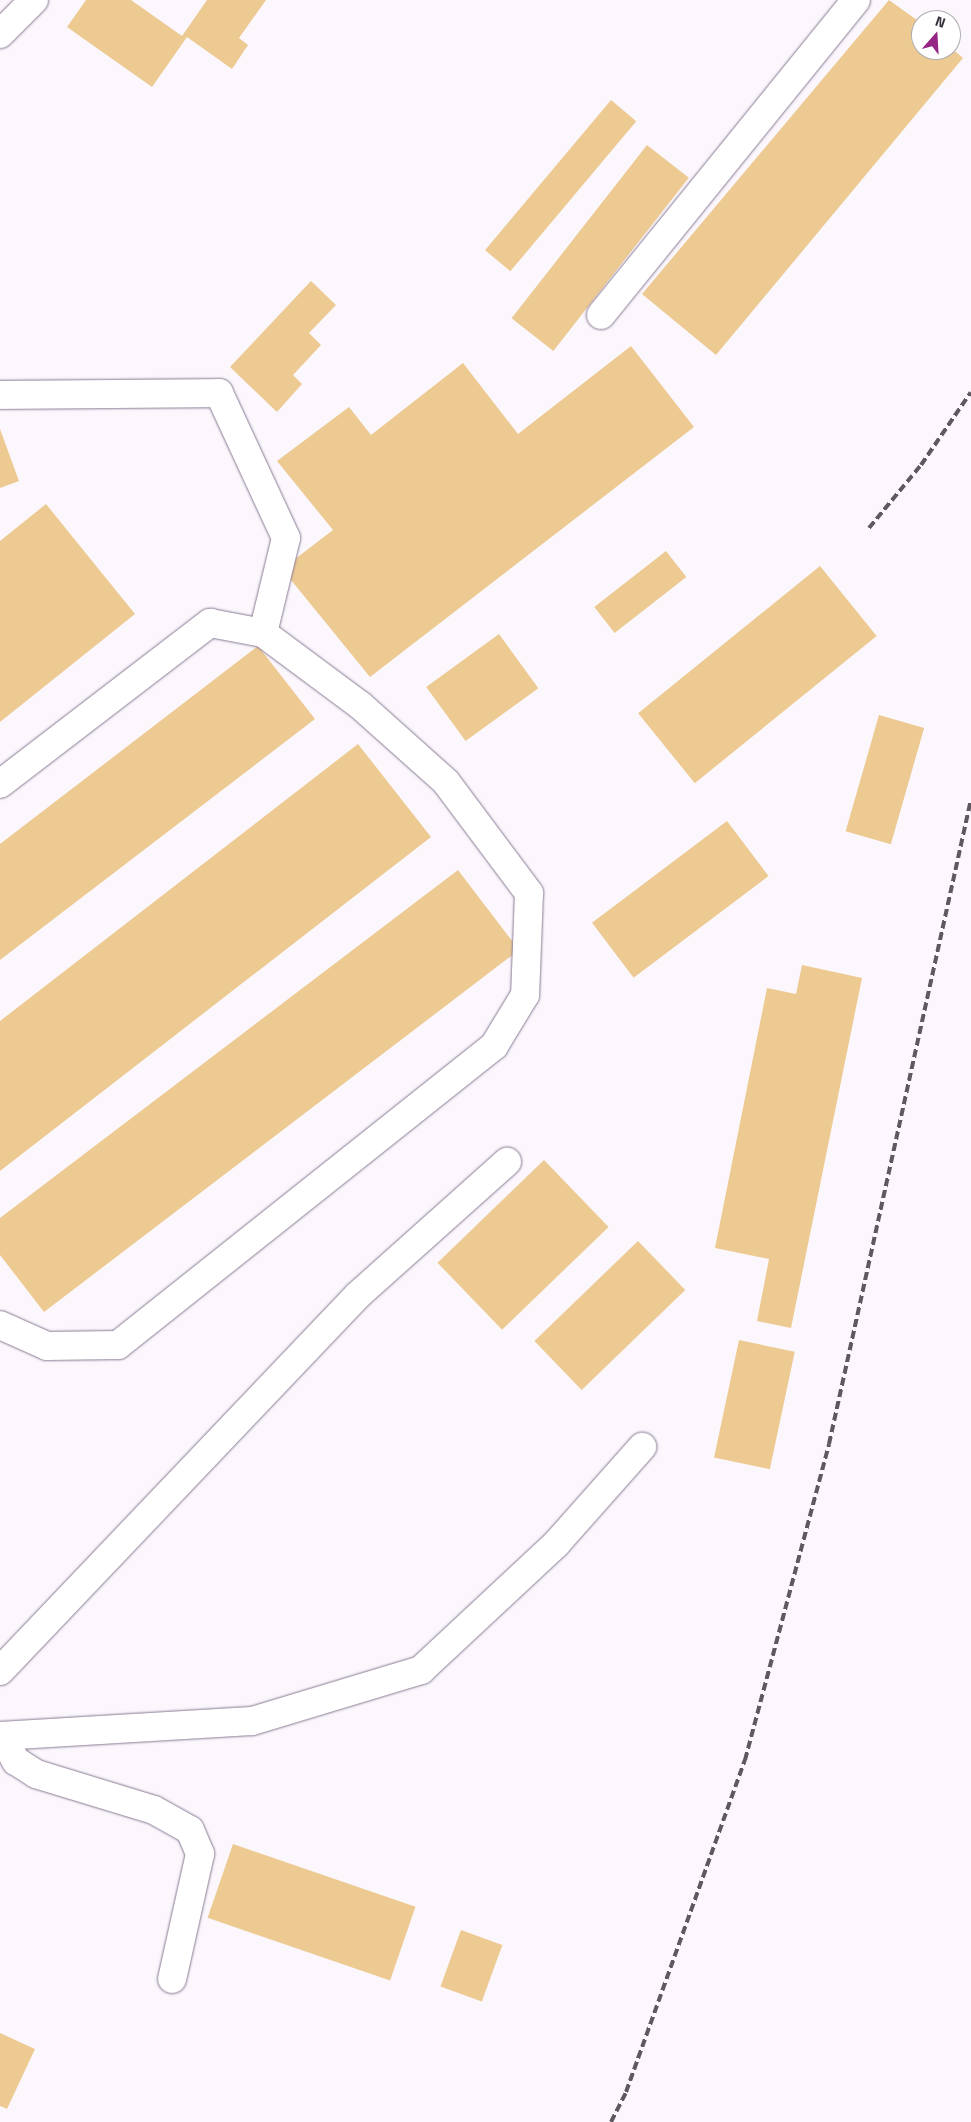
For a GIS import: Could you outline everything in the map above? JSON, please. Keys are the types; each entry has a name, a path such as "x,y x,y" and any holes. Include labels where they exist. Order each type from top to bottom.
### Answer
{"lane":[{"path":"0,34 34,0"},
{"path":"601,315 856,0"},
{"path":"0,395 219,393 286,538 263,633"},
{"path":"0,784 210,623 263,633 360,705 446,782 530,894 525,995 494,1046 118,1345 47,1346 0,1325"},
{"path":"0,1671 358,1295 507,1162"},
{"path":"172,1979 200,1854 190,1830 154,1810 36,1774 16,1762 1,1736 252,1721 421,1670 556,1544 642,1447"}],"building":[{"path":"86,0 131,0 182,36 207,0 266,0 239,38 248,45 232,69 187,37 152,87 67,27"},
{"path":"889,0 911,16 911,60 961,60 961,56 963,58 716,355 642,294"},
{"path":"611,100 636,121 510,271 485,250"},
{"path":"647,145 689,178 553,351 512,318"},
{"path":"311,281 336,305 309,333 321,345 293,375 302,384 277,412 230,367"},
{"path":"631,346 694,427 370,677 282,569 333,530 277,461 349,407 371,435 463,363 518,434"},
{"path":"0,429 19,481 0,488"},
{"path":"46,504 135,614 0,722 0,541"},
{"path":"666,551 686,577 615,633 594,607"},
{"path":"820,566 877,636 695,783 638,713"},
{"path":"499,634 538,688 466,741 426,687"},
{"path":"258,646 315,719 0,960 0,844"},
{"path":"879,715 924,728 891,844 846,831"},
{"path":"358,744 431,837 0,1171 0,1021"},
{"path":"727,821 769,876 634,978 592,923"},
{"path":"458,870 519,950 44,1312 0,1255 0,1218"},
{"path":"802,965 862,978 791,1328 757,1321 769,1259 715,1248 767,988 796,994"},
{"path":"544,1160 609,1227 502,1330 438,1263"},
{"path":"638,1241 685,1290 582,1390 534,1341"},
{"path":"739,1340 795,1352 770,1469 714,1457"},
{"path":"233,1844 415,1907 390,1981 208,1918"},
{"path":"461,1930 502,1945 482,2001 440,1986"},
{"path":"0,2033 35,2049 7,2109 0,2106"}],"railway":[{"path":"869,528 921,465 971,392"},
{"path":"611,2122 626,2092 745,1760 829,1444 971,799"}]}
